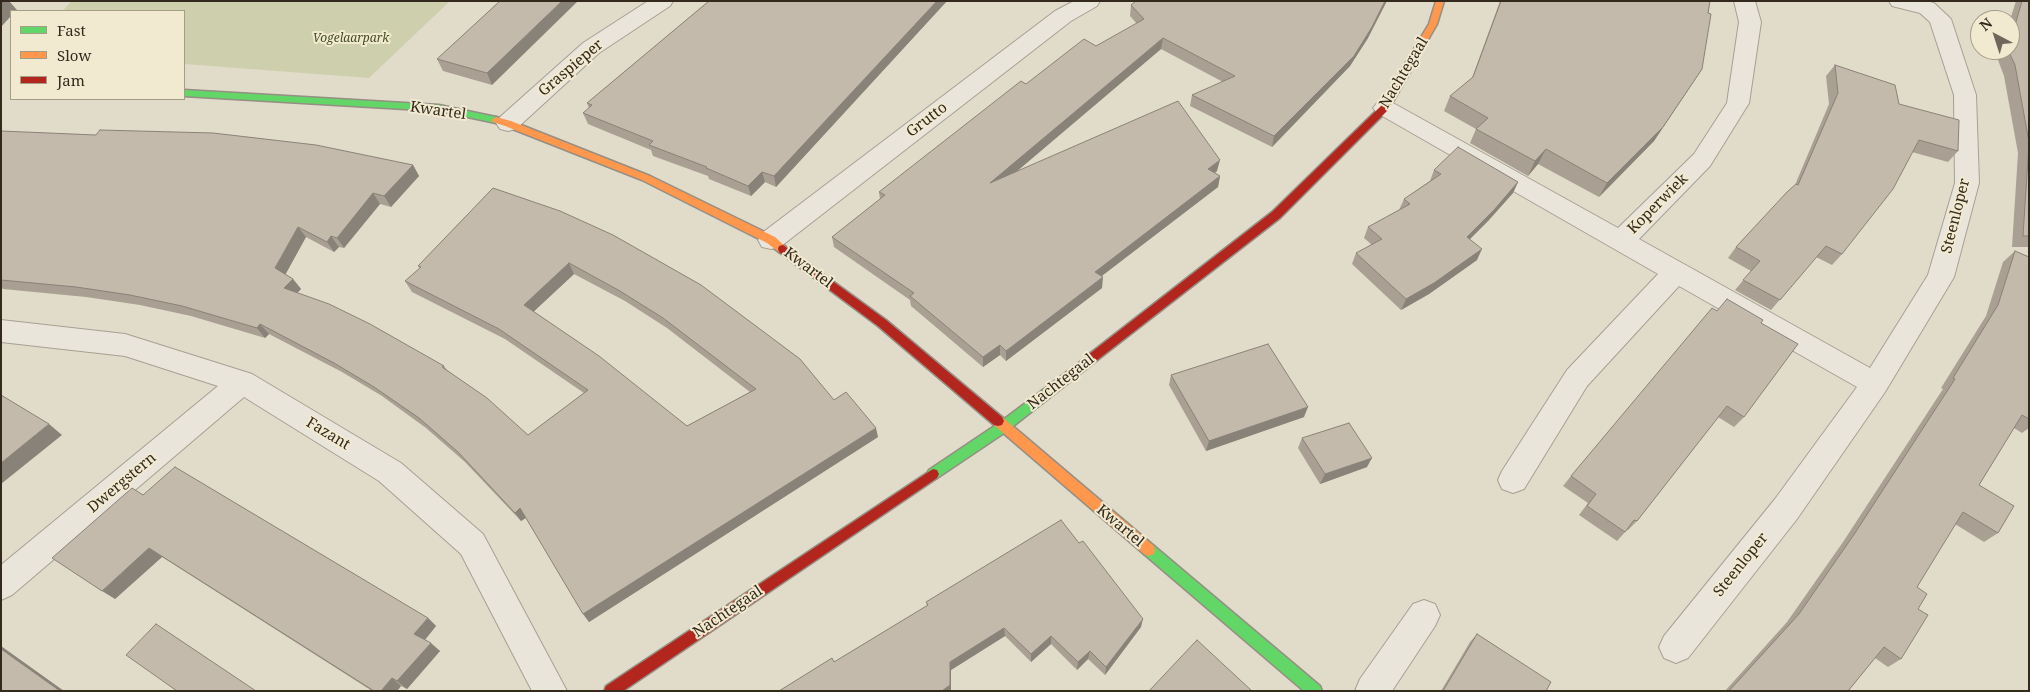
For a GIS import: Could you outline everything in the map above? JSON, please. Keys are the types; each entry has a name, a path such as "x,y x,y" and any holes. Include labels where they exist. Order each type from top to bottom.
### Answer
{"street":[{"name":"Graspieper","path":"508,123 591,48 662,1"},
{"name":"Nachtegaal","path":"611,691 1003,427 1276,215 1385,108 1433,24 1440,1"},
{"name":"Koperwiek","path":"1385,108 1621,241 1702,160 1738,104 1750,22 1744,1"},
{"name":"Steenloper","path":"1676,647 1786,509 1875,384 1941,277 1967,183 1965,94 1940,18 1927,8 1899,1"},
{"name":"Grutto","path":"771,240 1063,16 1088,3"},
{"name":"Kwartel","path":"185,93 439,108 508,123 646,178 771,240 882,323 1315,691"},
{"path":"1621,241 1875,384"},
{"path":"1513,480 1577,378 1676,272"},
{"name":"Fazant","path":"1,332 124,344 242,382 390,472 472,544 550,691"},
{"name":"Dwergstern","path":"1,584 242,382"},
{"path":"1372,691 1424,615"}],"green space":[{"name":"Vogelaarpark","path":"71,1 450,1 369,78 185,64 185,10 64,10"}],"building":[{"path":"500,1 562,1 487,73 437,59"},
{"path":"709,1 937,1 774,176 762,172 748,186 707,167 649,145 653,141 583,113 592,105 587,103"},
{"path":"1136,1 1385,1 1354,56 1274,136 1192,95 1235,76 1163,38 990,183 1178,101 1220,160 1208,169 1220,176 1095,272 1103,277 1006,351 1000,345 983,357 910,296 914,293 832,237 885,195 879,192 1021,81 1026,84 1084,39 1096,46 1144,19 1131,5"},
{"path":"1501,1 1710,1 1708,13 1711,14 1702,69 1663,127 1607,183 1546,149 1535,161 1476,129 1488,118 1450,96 1473,77"},
{"path":"2022,1 2029,1 2029,142 2013,60 2020,60 2019,10"},
{"path":"1835,65 1895,85 1899,104 1959,120 1958,151 1919,140 1893,189 1842,254 1826,246 1780,300 1743,280 1760,261 1736,247 1787,192 1796,184 1798,185 1838,93"},
{"path":"100,130 213,133 316,145 413,165 384,196 373,193 337,238 331,236 327,242 298,227 275,268 293,279 284,288 329,304 370,324 444,366 442,367 487,398 528,435 588,390 499,329 405,281 421,267 418,266 493,188 560,211 613,235 701,285 800,359 834,400 846,392 876,428 583,614 520,508 515,513 458,452 419,418 374,387 334,363 260,324 257,328 182,306 130,295 76,287 1,280 1,131 96,135","holes":["569,263 620,291 663,318 756,389 687,426 599,356 524,305"]},
{"path":"2029,143 2029,236 2023,236"},
{"path":"1458,147 1518,182 1467,237 1482,249 1434,283 1406,299 1356,253 1382,239 1368,227 1410,204 1404,199 1441,174 1434,170"},
{"path":"2015,251 2029,257 2029,419 2022,415 1979,485 2014,506 1998,533 1963,512 1917,587 1927,594 1918,609 1928,615 1901,659 1884,647 1848,691 1729,691 1799,614 1855,533 1955,379 1953,378 1998,305"},
{"path":"1727,299 1763,320 1761,323 1798,344 1744,417 1727,406 1637,521 1634,520 1625,532 1587,506 1596,494 1571,476 1712,308 1717,311"},
{"path":"1268,344 1308,407 1209,441 1171,375"},
{"path":"1,395 49,424 1,463"},
{"path":"1349,423 1372,458 1325,474 1302,438"},
{"path":"175,467 428,618 414,634 431,643 397,681 392,678 381,691 374,691 149,548 102,591 52,558 132,488 143,495"},
{"path":"1061,520 1079,543 1083,541 1143,619 1106,667 1090,651 1078,662 1051,636 1031,654 1004,628 950,662 950,685 942,691 779,691 832,658 834,662 928,605 926,602"},
{"path":"156,624 256,691 177,691 126,655"},
{"path":"1477,634 1551,682 1546,691 1443,691"},
{"path":"1197,640 1252,691 1149,691"},
{"path":"1,649 60,691 1,691"}],"traffic: fast":[{"path":"185,93 439,108 496,120"},
{"path":"933,474 1003,427 1092,358"},
{"path":"1149,550 1315,691"}],"traffic: slow":[{"path":"1408,67 1433,24 1440,1"},
{"path":"496,120 508,123 646,178 771,240 783,249"},
{"path":"998,421 1149,550"}],"traffic: jam":[{"path":"1092,358 1276,215 1385,108 1408,67"},
{"path":"783,249 882,323 998,421"},
{"path":"611,691 933,474"}]}
